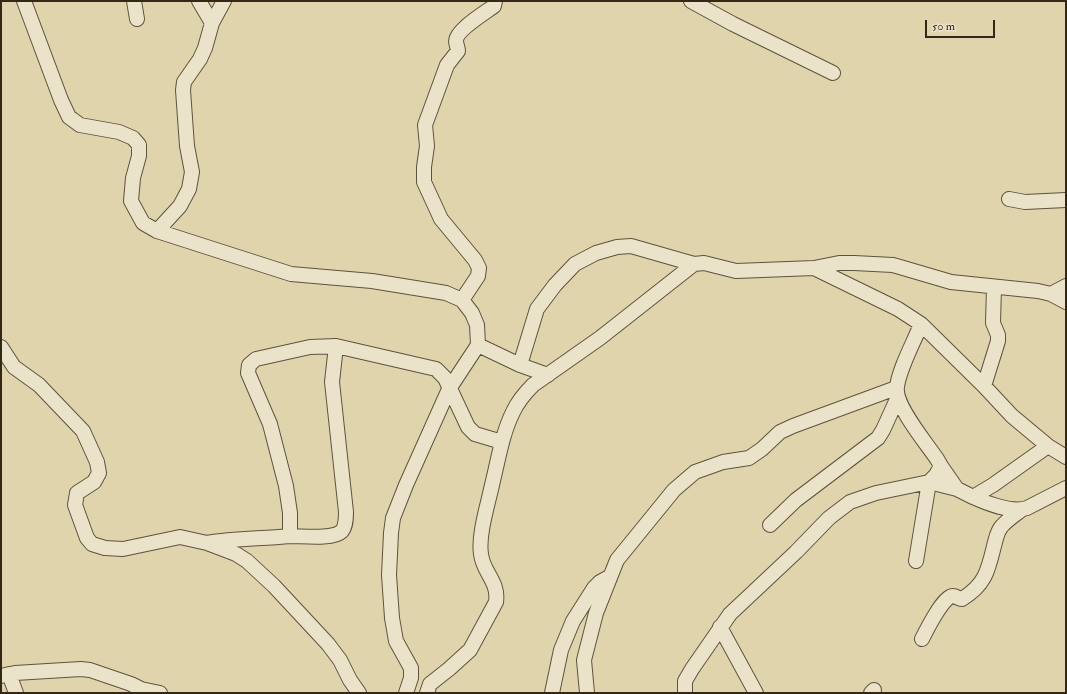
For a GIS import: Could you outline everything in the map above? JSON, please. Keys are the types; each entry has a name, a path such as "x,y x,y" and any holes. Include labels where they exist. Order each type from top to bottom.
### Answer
{"street":[{"path":"24,1 61,100 69,117 80,125 119,132 133,138 139,146 139,156 133,178 131,201 143,223 157,231 291,274 379,282 446,293 462,300 472,313 477,325 478,345 449,389 406,485 393,518 389,575 392,618 396,640 411,668 412,673 406,693"},
{"path":"134,1 137,19"},
{"path":"199,1 212,23"},
{"path":"157,231 180,206 189,189 192,172 187,146 183,90 184,82 200,59 205,48 212,23 224,1"},
{"path":"462,300 478,276 479,268 475,260 441,220 424,182 424,167 427,146 425,125 448,66 458,51 456,42 457,37 462,30 494,6 495,1"},
{"path":"691,1 733,24 833,73"},
{"path":"1009,200 1025,202 1066,200"},
{"path":"520,365 537,309 555,286 575,264 596,253 617,247 631,246 694,264 704,263 736,271 814,268 847,263 893,265 951,282 1038,291 1051,294 1066,302"},
{"path":"418,693 429,688 470,650 496,602 497,594 494,584 483,563 480,544 485,515 502,442 513,412 524,394 600,338 694,264"},
{"path":"814,268 898,309 921,324 1012,416 1048,446 1066,457"},
{"path":"1051,294 1066,286"},
{"path":"984,386 998,341 998,335 993,323 994,287"},
{"path":"770,525 796,500 878,438 883,430 897,392 904,364 921,324"},
{"path":"478,345 520,365 548,375"},
{"path":"290,536 290,513 286,486 270,424 248,372 249,365 256,359 310,346 336,346 436,369 445,378 468,427 475,434 502,442"},
{"path":"207,544 229,539 253,540 290,536 332,536 342,531 345,525 346,512 332,382 336,346"},
{"path":"1,347 14,367 39,385 82,431 97,462 99,473 94,482 77,493 75,505 86,538 92,544 105,548 123,549 180,537 236,554 247,561 274,586 328,644 340,660 350,680 359,693"},
{"path":"897,392 902,408 957,489"},
{"path":"587,693 584,660 596,613 610,576 617,560 674,490 695,472 723,462 749,458 762,449 780,432 793,426 897,392"},
{"path":"973,497 993,485 1048,446"},
{"path":"916,561 929,482 936,475 941,466"},
{"path":"685,693 685,681 692,668 730,614 796,552 829,518 850,502 876,493 929,482 957,489 986,503 1021,510"},
{"path":"922,639 932,619 948,597 954,596 962,599 972,593 981,584 989,565 997,536 1002,526 1021,510 1066,488"},
{"path":"552,693 561,650 573,621 594,588 610,576"},
{"path":"720,627 756,693"},
{"path":"16,693 5,675 81,669 90,670 132,684 141,689 160,693"}]}
